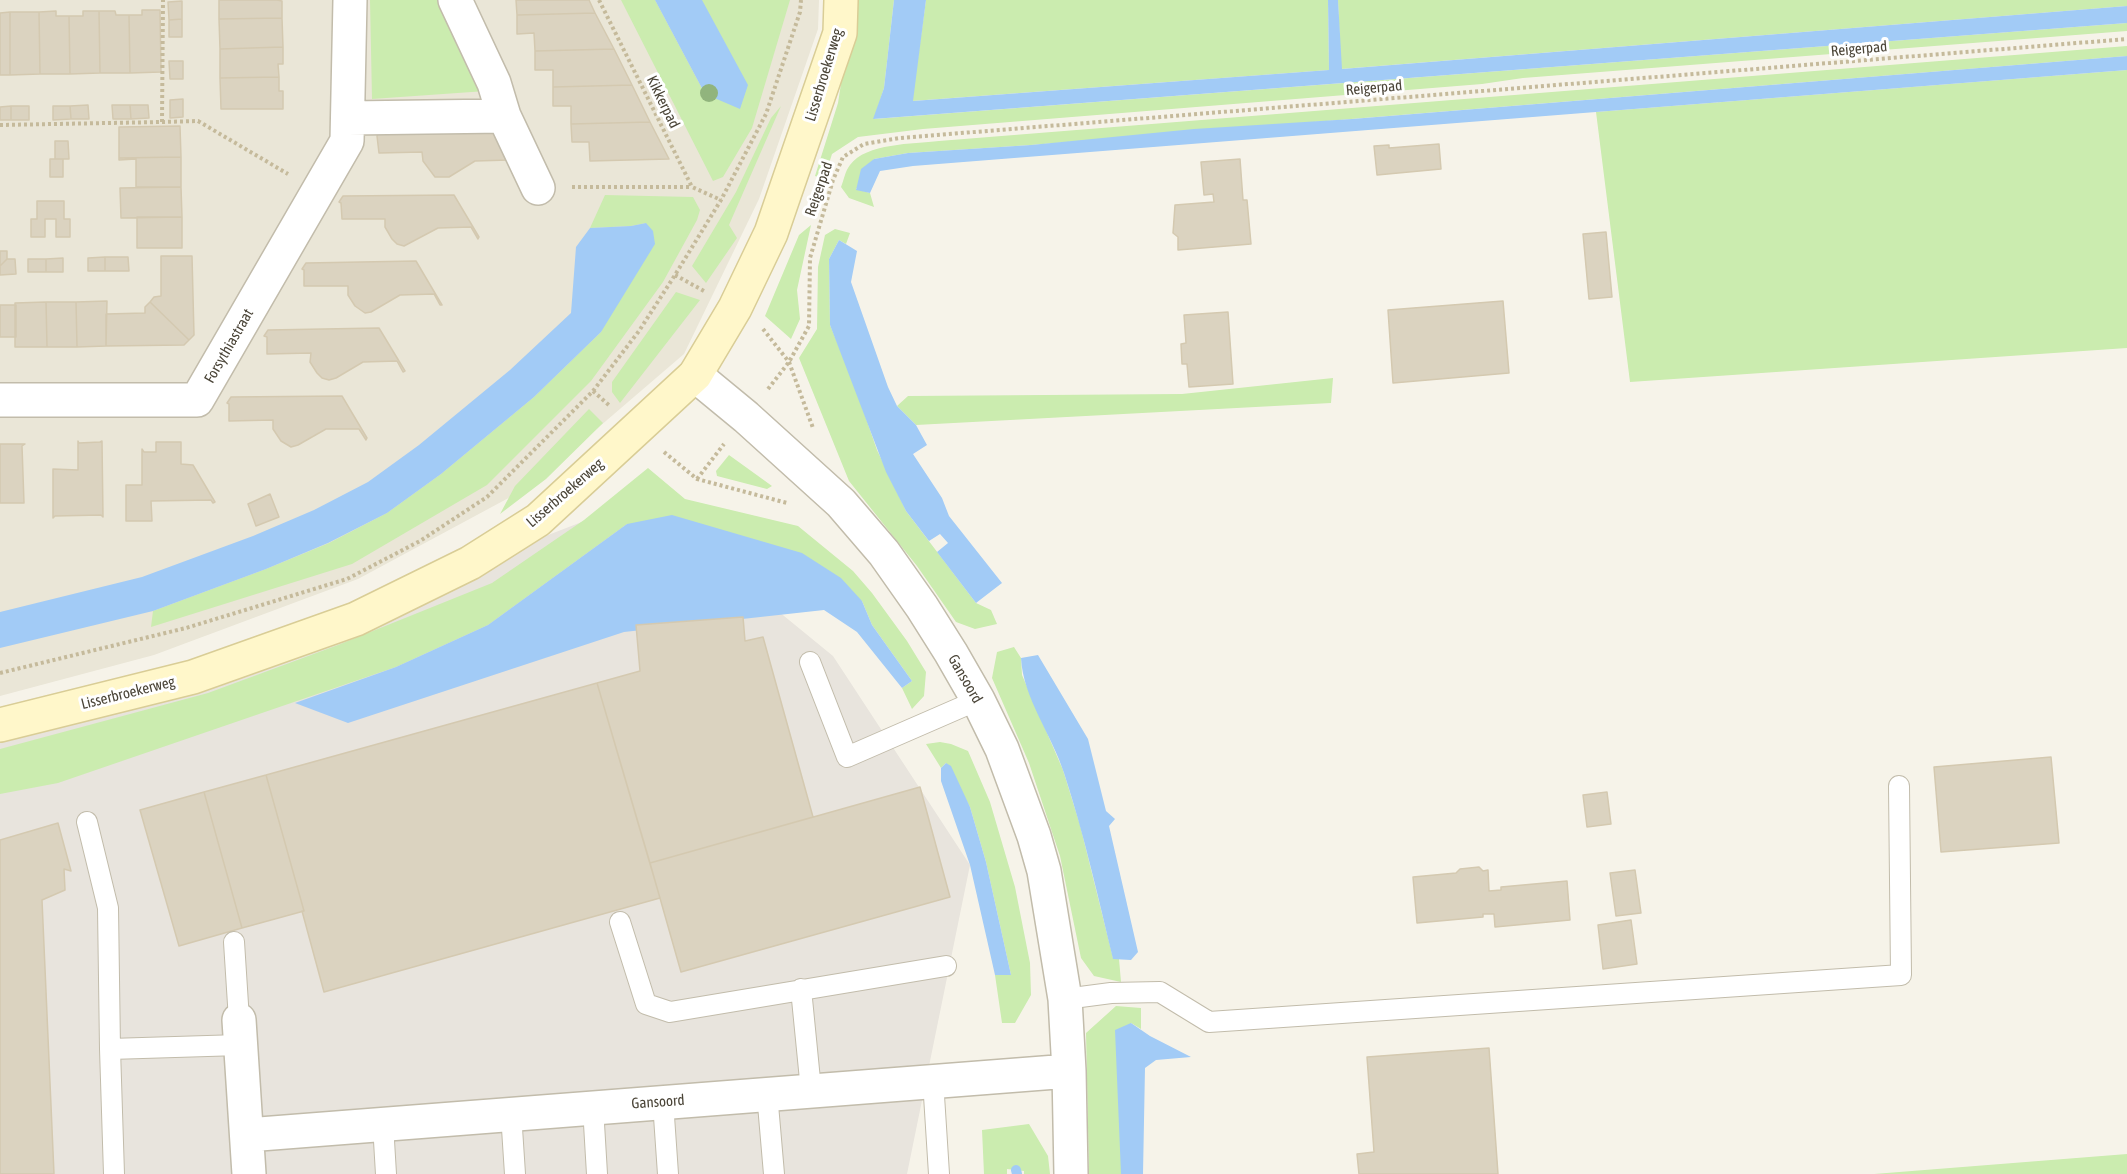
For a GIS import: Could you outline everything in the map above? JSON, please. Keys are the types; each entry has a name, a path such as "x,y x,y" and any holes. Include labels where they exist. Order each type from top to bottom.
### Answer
{"main road":[{"name":"Lisserbroekerweg","path":"0,725 193,677 356,619 470,563 538,520 695,375 735,308 771,233 840,33 841,0"}],"street":[{"name":"Forsythiastraat","path":"0,400 197,400 347,141 350,0"},
{"path":"455,0 494,83 504,116 538,188"},
{"path":"348,118 504,116"},
{"name":"Gansoord","path":"695,375 746,417 841,503 884,553 922,607 978,700 1002,749 1035,836 1044,871 1065,999 1071,1174"},
{"path":"239,1033 249,1174"},
{"name":"Gansoord","path":"247,1135 1069,1071"}],"lane":[{"path":"810,662 847,757 978,700"},
{"path":"1065,999 1111,993 1160,992 1209,1022 1901,975 1899,786"},
{"path":"87,822 108,908 114,1174"},
{"path":"620,922 646,1004 670,1012 946,966"},
{"path":"110,1049 239,1033 234,942"},
{"path":"801,989 811,1090"},
{"path":"933,1080 939,1174"},
{"path":"767,1093 774,1174"},
{"path":"663,1102 668,1174"},
{"path":"593,1107 597,1174"},
{"path":"511,1113 515,1174"},
{"path":"383,1124 386,1174"}],"path":[{"path":"162,122 163,0"},
{"name":"Kikkerpad","path":"599,0 692,187"},
{"path":"0,674 186,628 347,579 420,542 487,497 592,391 639,331 721,200 766,114 800,12 801,0"},
{"name":"Reigerpad","path":"789,362 809,326 810,258 833,180 843,157 864,144 900,138 2127,39"},
{"path":"0,125 198,121 318,192"},
{"path":"538,188 692,187 721,200"},
{"path":"697,479 783,503 841,503"}],"shaded area":[{"path":"0,0 819,0 818,29 759,199 684,354 529,487 358,579 154,655 0,696"},
{"path":"641,499 833,656 970,865 907,1174 0,1174 0,740 53,727"}],"green space":[{"path":"370,0 443,0 486,91 372,99"},
{"path":"621,0 655,0 705,94 696,0 790,0 752,128 723,177 713,181"},
{"path":"854,0 894,0 884,88 874,119 2127,23 2127,31 1523,78 1482,84 923,129 858,137 832,154 824,179 815,176 838,103"},
{"path":"926,0 1328,0 1329,70 912,101"},
{"path":"1338,0 2127,0 2127,6 1341,69"},
{"path":"2127,46 2127,56 908,153 874,159 856,189 870,193 874,207 849,198 841,187 848,167 857,158 867,152 904,144"},
{"path":"2127,70 2127,348 1630,382 1596,112"},
{"path":"781,106 729,225 737,238 706,283 692,266 736,192 771,118"},
{"path":"605,195 693,197 700,210 697,220 663,282 591,381 487,485 352,564 151,627 153,611 329,543 387,513 441,474 534,397 601,332 646,223 590,228"},
{"path":"811,225 797,290 800,319 791,339 765,316 799,235"},
{"path":"835,229 850,233 846,244 839,240 829,259 830,325 853,381 877,450 906,511 976,603 991,610 997,624 975,629 956,622 917,566 849,481 799,358 817,329 818,267 825,235"},
{"path":"676,292 700,300 620,403 612,392 612,382"},
{"path":"1333,378 1331,403 916,425 897,406 908,396 1182,394"},
{"path":"589,409 603,423 546,479 500,514 515,486"},
{"path":"729,455 772,486 767,489 717,476 716,471"},
{"path":"648,468 685,499 798,526 853,571 907,641 926,672 924,696 912,709 902,688 912,681 872,625 862,601 627,524 488,625 396,667 58,783 0,794 0,749 208,693 338,645 492,583 584,520"},
{"path":"1014,647 1021,658 1022,675 1063,770 1080,825 1113,958 1119,959 1121,982 1094,976 1081,958 1060,856 1029,763 992,678 997,652"},
{"path":"940,742 968,751 990,802 1015,887 1030,963 1031,995 1015,1023 1002,1023 995,975 1011,975 986,862 970,807 946,763 941,768 926,744"},
{"path":"1116,1006 1141,1008 1141,1029 1131,1023 1121,1174 1089,1174 1086,1033"},
{"path":"1029,1124 1048,1156 1050,1174 1024,1174 1024,1171 1007,1169 1007,1174 984,1174 982,1130"},
{"path":"2127,1154 2127,1174 1874,1174"}],"water":[{"path":"655,0 702,0 748,85 740,109 705,94"},
{"path":"894,0 926,0 913,101 1329,70 1328,0 1338,0 1342,69 2127,6 2127,23 873,119 884,88"},
{"path":"2127,56 2127,70 913,166 880,171 870,193 856,190 861,169 874,159 908,153"},
{"path":"646,223 653,231 655,244 601,332 534,397 441,474 387,513 328,543 266,569 153,611 0,648 0,612 142,577 253,536 314,510 368,482 419,445 510,370 571,313 576,247 590,228"},
{"path":"839,240 857,251 851,282 888,387 897,406 916,425 927,445 913,454 942,498 949,516 1002,583 976,603 937,552 948,543 940,534 929,541 906,511 886,472 830,325 829,259"},
{"path":"672,515 802,553 841,578 862,601 872,625 912,681 902,688 857,632 824,610 624,632 348,723 295,703 396,667 488,625 627,524"},
{"path":"1038,655 1088,739 1106,811 1115,819 1109,826 1138,952 1131,960 1113,959 1064,773 1027,688 1021,658"},
{"path":"946,763 951,766 970,807 986,862 1011,975 995,975 970,865 941,781 941,768"},
{"path":"1131,1023 1150,1036 1191,1057 1156,1060 1145,1068 1143,1174 1121,1174 1115,1030"}],"building":[{"path":"219,0 282,1 282,18 219,19"},
{"path":"516,0 589,0 595,13 517,15"},
{"path":"182,1 182,19 169,20 168,2"},
{"path":"142,10 160,10 161,72 130,73 129,15 142,15"},
{"path":"56,11 56,16 69,16 70,74 40,74 39,12"},
{"path":"83,11 99,11 100,73 70,74 69,16 83,16"},
{"path":"99,11 115,11 116,15 129,15 130,73 100,73"},
{"path":"10,12 39,12 40,74 10,75"},
{"path":"10,12 10,75 0,75 0,13"},
{"path":"595,13 614,49 535,51 534,33 517,34 517,15"},
{"path":"282,18 283,47 220,49 219,19"},
{"path":"182,19 182,37 169,37 169,20"},
{"path":"283,47 283,64 278,64 279,77 220,78 220,49"},
{"path":"614,49 632,85 553,87 553,70 535,70 535,51"},
{"path":"169,61 183,61 183,79 170,79"},
{"path":"279,77 279,91 283,91 283,109 221,109 220,78"},
{"path":"632,85 650,122 571,124 571,106 553,106 553,87"},
{"path":"183,99 183,117 170,118 170,100"},
{"path":"88,105 89,119 71,119 70,106"},
{"path":"112,105 130,105 131,119 113,119"},
{"path":"130,105 148,105 149,118 131,119"},
{"path":"11,106 11,120 0,120 0,107"},
{"path":"11,106 29,106 29,120 11,120"},
{"path":"53,106 70,106 71,119 53,120"},
{"path":"650,122 669,159 590,161 589,142 572,142 571,124"},
{"path":"180,126 181,157 119,158 119,127"},
{"path":"492,127 509,160 475,161 449,177 435,177 423,161 422,152 379,153 377,136 380,129"},
{"path":"55,141 68,141 69,159 55,159"},
{"path":"1439,144 1441,169 1377,175 1374,146 1389,145 1389,148"},
{"path":"181,157 181,187 136,187 136,159 119,160 119,158"},
{"path":"50,159 63,159 63,177 50,177"},
{"path":"1240,159 1243,200 1247,200 1251,244 1178,250 1178,237 1173,233 1175,205 1214,202 1213,194 1204,195 1201,162"},
{"path":"181,187 182,217 121,218 120,188"},
{"path":"454,195 479,237 478,239 471,227 438,228 404,246 392,239 385,227 385,219 342,219 339,202 343,196"},
{"path":"37,201 64,201 64,219 70,219 70,237 56,237 56,219 45,219 45,237 31,237 31,219 37,219"},
{"path":"137,217 182,217 182,248 137,248"},
{"path":"1606,232 1612,297 1589,299 1583,234"},
{"path":"0,251 7,251 7,259 0,266"},
{"path":"161,256 192,256 194,335 189,340 150,302 154,297 161,296"},
{"path":"105,257 105,271 88,271 88,258"},
{"path":"105,257 128,257 129,271 105,271"},
{"path":"63,258 63,272 46,272 46,259"},
{"path":"7,259 15,259 16,274 0,275 0,266"},
{"path":"28,259 46,259 46,272 28,272"},
{"path":"416,261 442,305 434,294 400,295 371,312 365,313 355,306 348,295 348,286 304,286 304,270 302,269 306,263"},
{"path":"107,301 106,346 77,347 76,302"},
{"path":"1503,301 1509,373 1393,383 1388,310"},
{"path":"46,302 76,302 77,347 47,347"},
{"path":"46,302 47,347 15,347 15,303"},
{"path":"150,302 189,340 184,345 106,346 106,314 145,313 145,307"},
{"path":"0,305 16,305 16,337 0,337"},
{"path":"1228,312 1233,384 1189,387 1187,364 1182,364 1181,344 1186,343 1184,315"},
{"path":"379,328 405,371 403,372 397,361 363,362 329,380 317,373 310,362 311,353 267,354 267,337 264,336 268,330"},
{"path":"342,396 367,438 366,440 359,429 326,429 291,447 281,441 273,429 273,420 229,421 229,404 227,403 231,397"},
{"path":"78,441 79,443 102,441 103,517 101,515 55,516 53,518 53,469 78,470"},
{"path":"156,442 181,442 181,464 193,465 215,502 211,500 151,501 152,521 126,521 126,485 142,485 142,449 144,452 156,452"},
{"path":"0,444 25,444 22,446 24,503 0,503"},
{"path":"270,494 279,517 256,526 248,504"},
{"path":"743,617 745,641 763,637 813,817 650,863 597,683 640,671 636,625"},
{"path":"597,683 660,898 324,992 266,775"},
{"path":"2051,757 2059,843 1941,852 1934,767"},
{"path":"266,775 304,911 242,928 204,792"},
{"path":"920,787 950,897 681,972 650,863"},
{"path":"204,792 242,928 179,946 140,810"},
{"path":"1607,792 1611,824 1587,827 1583,795"},
{"path":"58,823 71,871 64,869 65,890 42,900 54,1174 0,1174 0,840"},
{"path":"1479,867 1483,871 1488,870 1489,891 1501,890 1501,887 1567,881 1570,920 1495,927 1494,914 1483,914 1483,917 1417,923 1413,877 1456,873 1460,869"},
{"path":"1635,870 1641,913 1616,916 1610,873"},
{"path":"1631,920 1637,964 1603,969 1598,925"},
{"path":"1489,1048 1498,1174 1359,1174 1357,1154 1374,1152 1367,1057"}],"waterway":[{"path":"1016,1170 1017,1174"}]}
